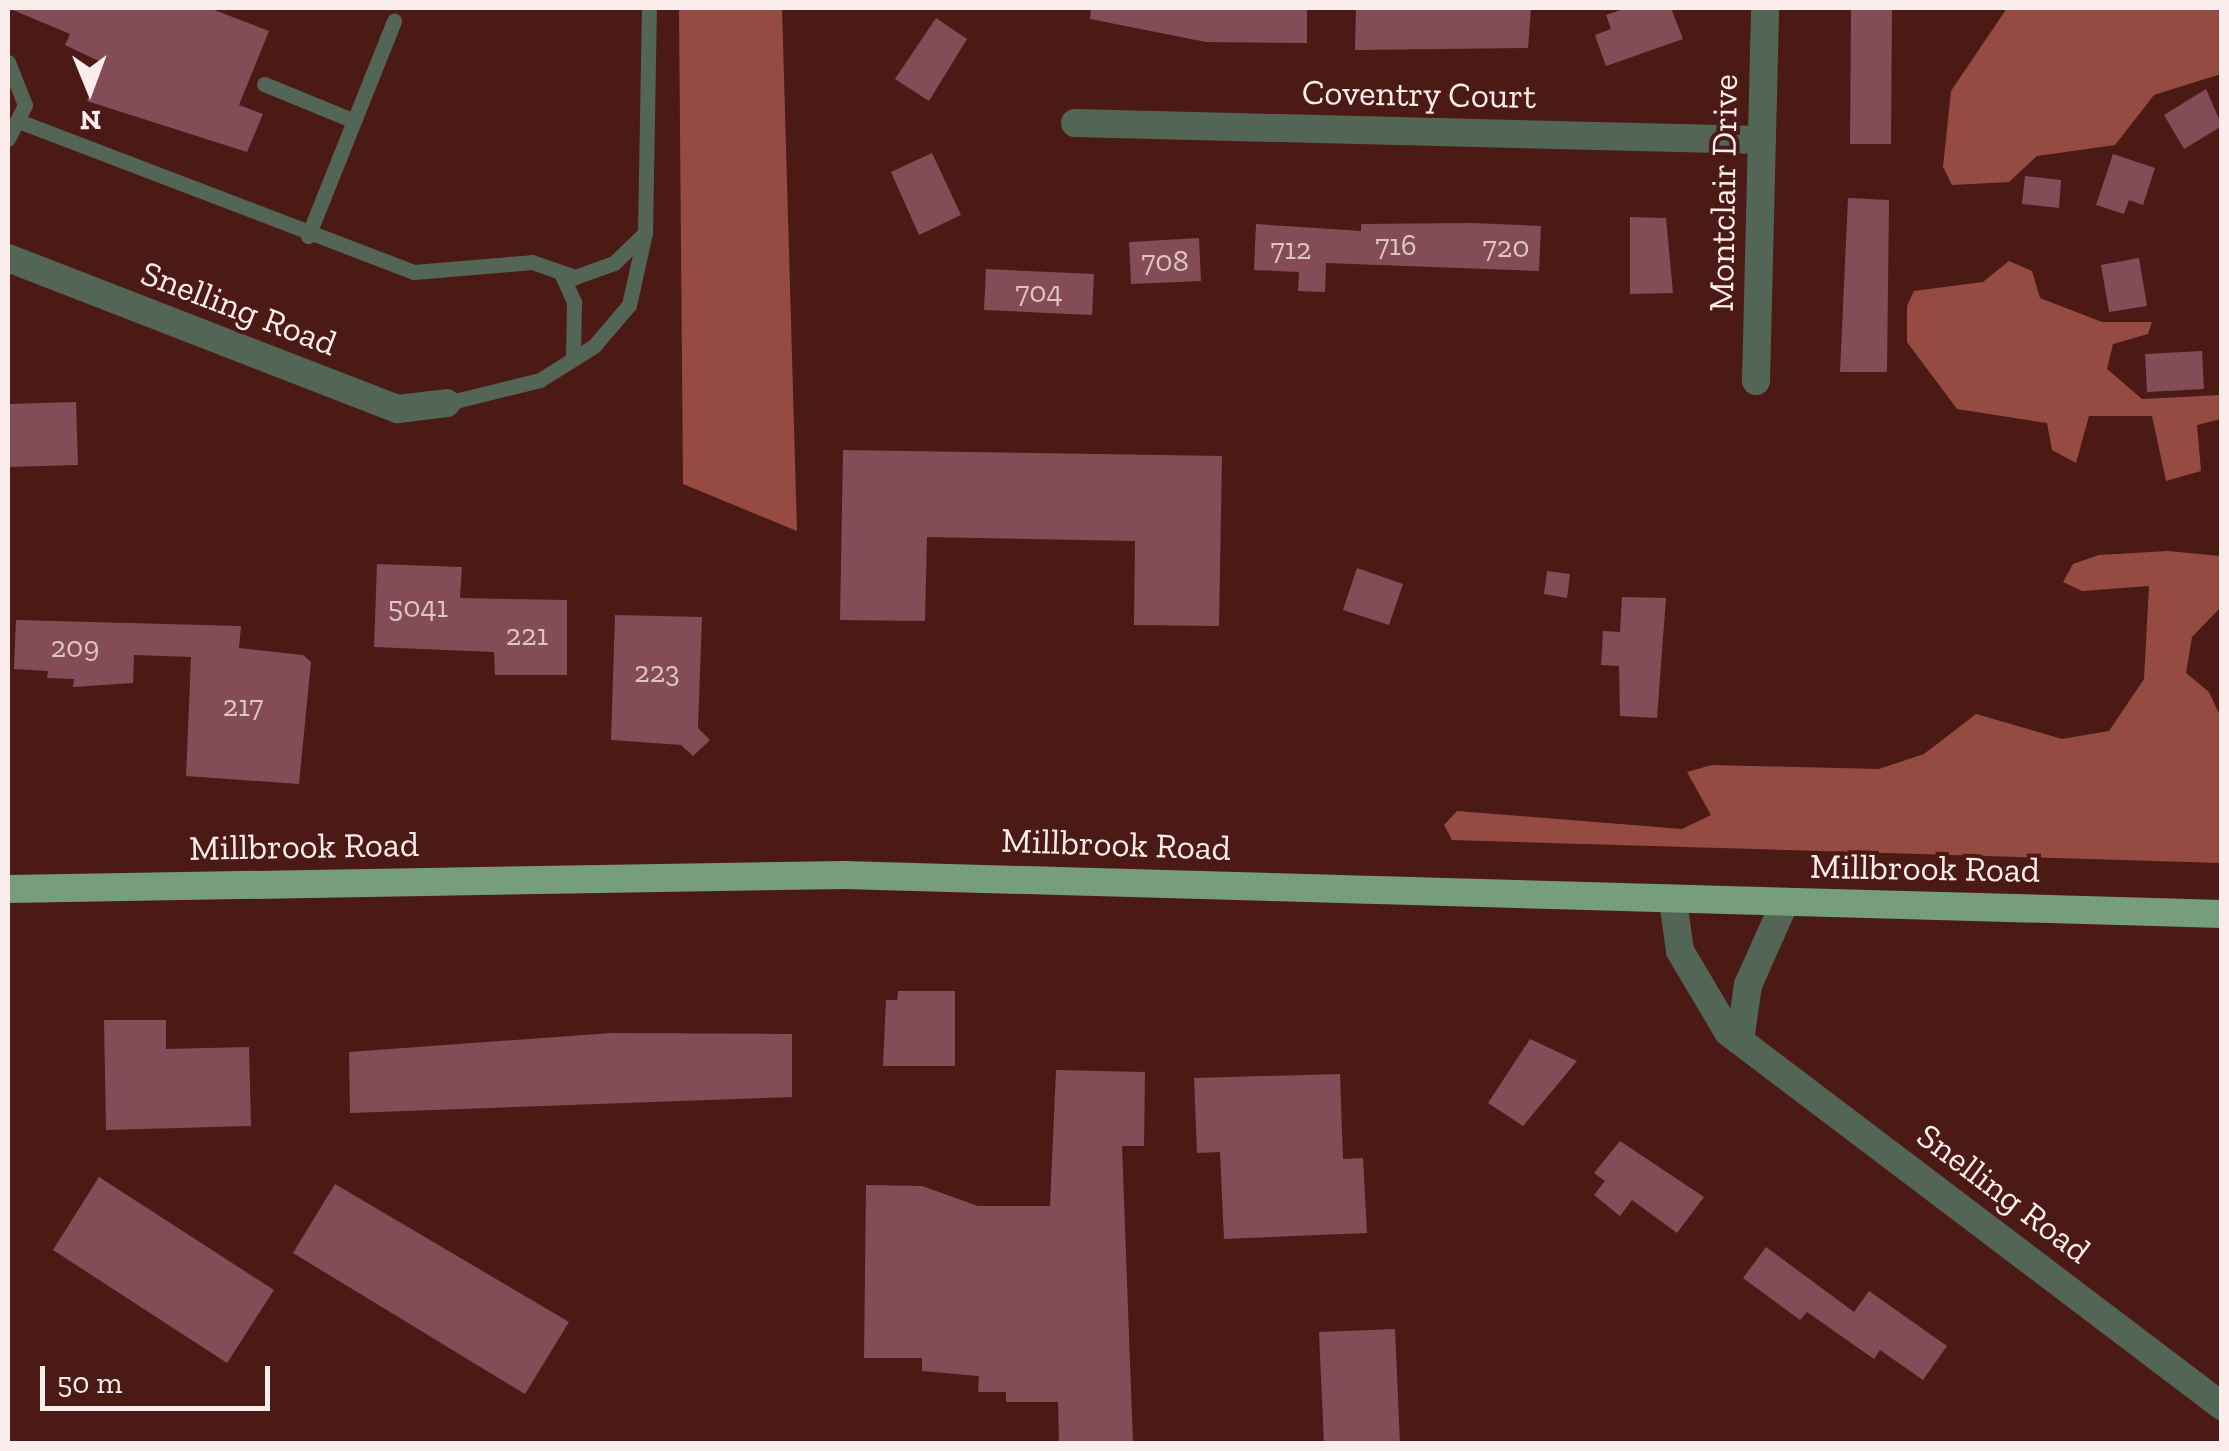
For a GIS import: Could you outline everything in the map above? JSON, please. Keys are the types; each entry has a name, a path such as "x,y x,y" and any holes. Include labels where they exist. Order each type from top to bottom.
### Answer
{"main road":[{"name":"Millbrook Road","path":"8,890 845,875 2222,914"}],"street":[{"name":"Montclair Drive","path":"1756,380 1765,8"},
{"name":"Coventry Court","path":"1075,123 1762,140"},
{"name":"Snelling Road","path":"8,258 398,410 447,404"},
{"name":"Snelling Road","path":"1673,901 1680,952 1740,1040 2222,1406"},
{"path":"1740,1040 1748,985 1785,902"}],"lane":[{"path":"447,404 540,380 573,359 629,305 645,233 649,8"},
{"path":"308,236 394,22"},
{"path":"8,62 23,87 21,122 8,139"},
{"path":"264,84 354,121"},
{"path":"21,122 308,236 414,272 532,262 562,275 614,263 645,233"},
{"path":"562,275 574,302 573,359"}],"shaded area":[{"path":"679,8 782,8 797,531 683,484"},
{"path":"2007,8 2221,8 2221,74 2154,95 2115,145 2037,156 2009,182 1952,185 1943,167 1951,91"},
{"path":"2009,261 2032,271 2040,298 2102,322 2152,322 2148,334 2113,344 2107,369 2142,399 2221,395 2221,419 2197,425 2201,471 2166,481 2152,416 2089,416 2076,463 2052,450 2047,423 1957,409 1907,342 1907,306 1914,291 1983,282"},
{"path":"2168,551 2221,556 2221,607 2192,637 2186,673 2209,692 2221,718 2221,863 1452,840 1444,825 1457,811 1682,829 1711,815 1687,772 1712,765 1879,769 1924,754 1976,714 2062,739 2109,731 2144,679 2149,586 2082,591 2063,582 2073,564 2099,555"}],"building":[{"path":"8,8 209,8 269,31 239,105 263,114 247,152 87,101 103,63 65,45 70,34"},
{"path":"1091,8 1307,8 1307,43 1206,42 1090,19"},
{"path":"1356,8 1531,8 1528,48 1355,50"},
{"path":"1627,8 1671,8 1683,39 1606,66 1595,35 1611,29 1606,15"},
{"path":"1851,8 1892,8 1891,144 1850,144"},
{"path":"936,18 967,39 929,101 895,79"},
{"path":"2206,89 2222,126 2184,149 2164,115"},
{"path":"932,153 961,215 919,235 891,172"},
{"path":"2113,154 2155,168 2143,205 2129,200 2124,214 2096,205"},
{"path":"2025,176 2061,180 2059,208 2022,204"},
{"path":"1848,198 1889,200 1887,372 1840,372"},
{"path":"1630,217 1666,218 1673,293 1630,294"},
{"path":"1256,224 1361,231 1361,224 1541,226 1539,271 1326,263 1325,292 1298,291 1299,272 1254,270"},
{"path":"1199,238 1201,281 1131,284 1129,242"},
{"path":"2139,258 2147,306 2109,312 2101,265"},
{"path":"986,269 1094,274 1092,315 984,310"},
{"path":"2202,351 2204,389 2147,392 2145,354"},
{"path":"76,402 78,465 8,467 8,404"},
{"path":"843,450 1222,456 1219,626 1134,625 1135,541 927,537 925,621 840,620"},
{"path":"377,564 462,567 460,598 567,600 567,675 495,675 494,652 374,647"},
{"path":"1357,568 1403,584 1389,625 1343,610"},
{"path":"1547,571 1570,574 1567,598 1544,594"},
{"path":"1622,597 1666,598 1657,718 1620,716 1619,666 1601,665 1603,631 1620,632"},
{"path":"615,615 702,617 698,728 710,740 693,756 681,745 611,740"},
{"path":"16,620 241,626 239,648 303,655 311,662 299,784 186,776 191,657 134,655 133,683 73,687 74,679 47,678 48,671 14,669"},
{"path":"898,991 955,991 955,1066 883,1066 886,1000 897,1000"},
{"path":"104,1020 166,1020 166,1049 249,1047 251,1126 106,1130"},
{"path":"612,1033 792,1034 792,1097 350,1113 349,1052"},
{"path":"1530,1039 1577,1061 1523,1126 1488,1103"},
{"path":"1056,1070 1145,1072 1144,1146 1122,1146 1133,1444 1059,1444 1058,1402 1006,1402 1006,1392 978,1392 979,1376 922,1371 922,1358 864,1358 866,1185 922,1186 978,1206 1050,1206"},
{"path":"1340,1074 1343,1159 1363,1158 1367,1233 1224,1239 1220,1152 1197,1153 1194,1078"},
{"path":"1620,1141 1704,1197 1677,1233 1632,1200 1620,1216 1594,1195 1605,1181 1594,1173"},
{"path":"99,1177 274,1290 227,1363 53,1250"},
{"path":"335,1184 569,1322 525,1394 293,1253"},
{"path":"1766,1247 1854,1312 1869,1291 1947,1346 1923,1380 1880,1350 1874,1359 1807,1312 1800,1320 1743,1278"},
{"path":"1395,1329 1400,1444 1324,1444 1319,1332"}]}
